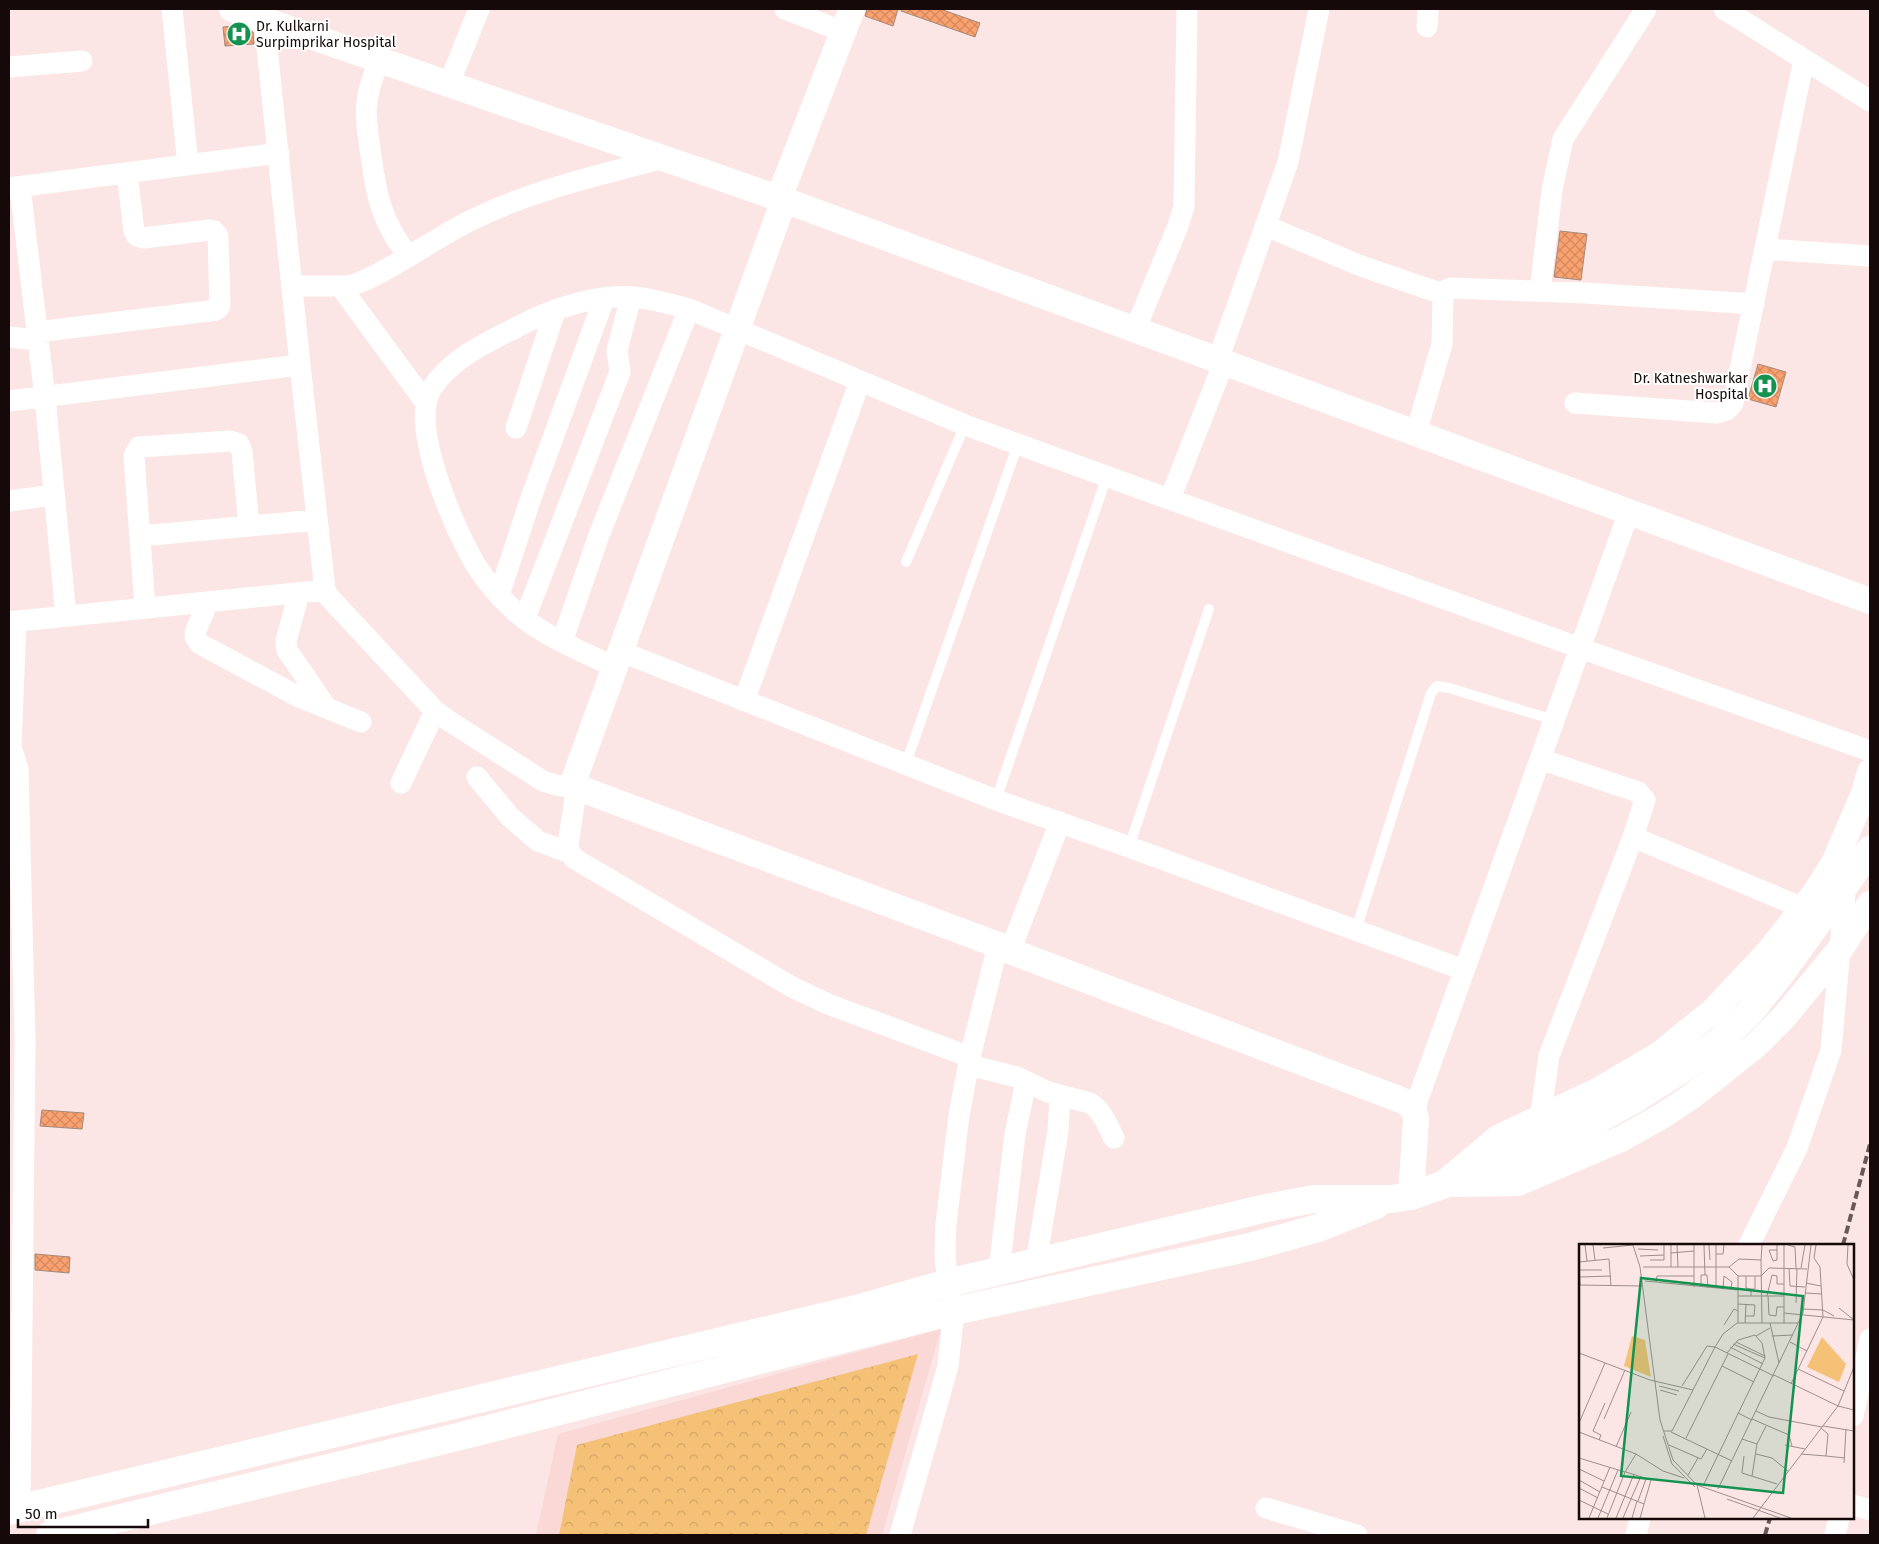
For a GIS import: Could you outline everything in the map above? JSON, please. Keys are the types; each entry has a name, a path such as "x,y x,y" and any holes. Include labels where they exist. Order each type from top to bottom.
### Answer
{"highway":[{"path":"24,1508 61,1534 453,1438 954,1311 1250,1247 1318,1228 1401,1197 1506,1163 1635,1099 1679,1071 1720,1041 1750,1012 1779,976 1870,850"},
{"path":"24,1508 841,1313 948,1282 999,1270 1314,1199 1401,1197"}],"street":[{"path":"172,9 188,165"},
{"path":"232,9 782,199 1870,601"},
{"path":"449,84 479,9"},
{"path":"784,9 848,20 575,777 577,785 568,845 570,853 575,859 792,987 828,1004 970,1061 1060,1096 1094,1106 1114,1138"},
{"path":"1136,330 1178,226 1184,206 1187,9"},
{"path":"1170,499 1221,361 1288,162 1319,9"},
{"path":"1540,291 1552,190 1563,139 1646,9"},
{"path":"1724,9 1870,101"},
{"path":"264,19 300,365 326,590 329,597 435,711 446,720 543,780 560,786 577,785 584,790 1406,1102 1414,1110"},
{"path":"380,59 369,90 366,121 378,200 397,241 408,256"},
{"path":"1576,403 1717,413 1727,410 1733,402 1804,59"},
{"path":"9,67 82,61"},
{"path":"66,616 45,398 14,187 279,153"},
{"path":"292,286 347,286 365,280 475,218 520,199 563,184 664,158"},
{"path":"9,337 37,336 216,310 220,306 218,236 214,231 210,230 143,238 137,236 134,231 127,173"},
{"path":"1266,226 1361,266 1443,294"},
{"path":"1765,249 1870,256"},
{"path":"340,286 426,403"},
{"path":"1416,433 1442,344 1443,294 1451,288 1540,291 1754,304"},
{"path":"524,618 620,372 617,350 632,297"},
{"path":"1464,970 905,766 744,700 562,642 524,618 499,595 470,554 442,491 428,444 424,412 432,388 451,367 485,343 527,322 575,304 604,299 632,297 658,300 689,309 860,381 1018,444 1870,751"},
{"path":"499,595 532,495 604,299"},
{"path":"562,642 599,535 689,309"},
{"path":"516,428 555,312"},
{"path":"9,401 300,365"},
{"path":"744,700 860,381"},
{"path":"145,608 134,456 139,447 230,441 239,444 242,452 249,526"},
{"path":"9,501 54,495"},
{"path":"1401,1197 1416,1119 1414,1110 1629,512"},
{"path":"140,536 318,520"},
{"path":"24,1508 15,1401 17,1042 13,765 11,747 12,622 326,590"},
{"path":"299,593 286,641 286,650 326,707"},
{"path":"208,602 196,630 196,638 200,644 291,692 361,722"},
{"path":"401,782 435,711"},
{"path":"1540,759 1642,795 1645,800 1633,837 1549,1056 1540,1119"},
{"path":"1442,1184 1498,1138 1599,1090 1660,1054 1714,1010 1768,954 1815,893 1834,863 1870,772"},
{"path":"477,777 510,817 538,841 547,846 570,853"},
{"path":"900,1535 948,1366 954,1311 948,1282 946,1224 959,1115 970,1061 1004,948 1060,822"},
{"path":"1749,1244 1797,1148 1831,1050 1851,824"},
{"path":"1633,837 1804,908"},
{"path":"1442,1184 1518,1183 1621,1139 1662,1116 1692,1096 1755,1046 1802,997 1841,948 1870,904"},
{"path":"999,1270 1015,1134 1026,1082"},
{"path":"1036,1262 1058,1131 1060,1096"},
{"path":"1854,1414 1869,1350"},
{"path":"1854,1418 1870,1425"},
{"path":"1854,1505 1870,1510"},
{"path":"1266,1508 1357,1535"},
{"path":"1636,1535 1640,1519"},
{"path":"1835,1535 1839,1519"}],"lane":[{"path":"906,562 965,424"},
{"path":"905,766 1018,444"},
{"path":"996,800 1107,476"},
{"path":"1130,847 1209,609"},
{"path":"1356,930 1431,693 1437,686 1554,720"}],"shaded area":[{"path":"941,1329 882,1535 536,1535 558,1434"}],"green space":[{"path":"918,1354 866,1535 559,1535 577,1445"}],"building":[{"path":"867,9 898,9 893,26 865,16"},
{"path":"901,9 940,9 980,23 975,37 901,11"},
{"path":"235,26 253,32 254,44 225,46 223,27"},
{"path":"1560,231 1587,234 1581,280 1554,277"},
{"path":"1758,364 1786,372 1776,407 1748,399"},
{"path":"42,1110 84,1113 82,1129 40,1126"},
{"path":"35,1254 70,1257 69,1273 35,1270"}],"railway":[{"path":"1843,1244 1870,1144"},
{"path":"1765,1535 1770,1519"}],"place":[{"name":"Dr. Kulkarni Surpimprikar Hospital","path":"239,34"},
{"name":"Dr. Katneshwarkar Hospital","path":"1765,386"}]}
